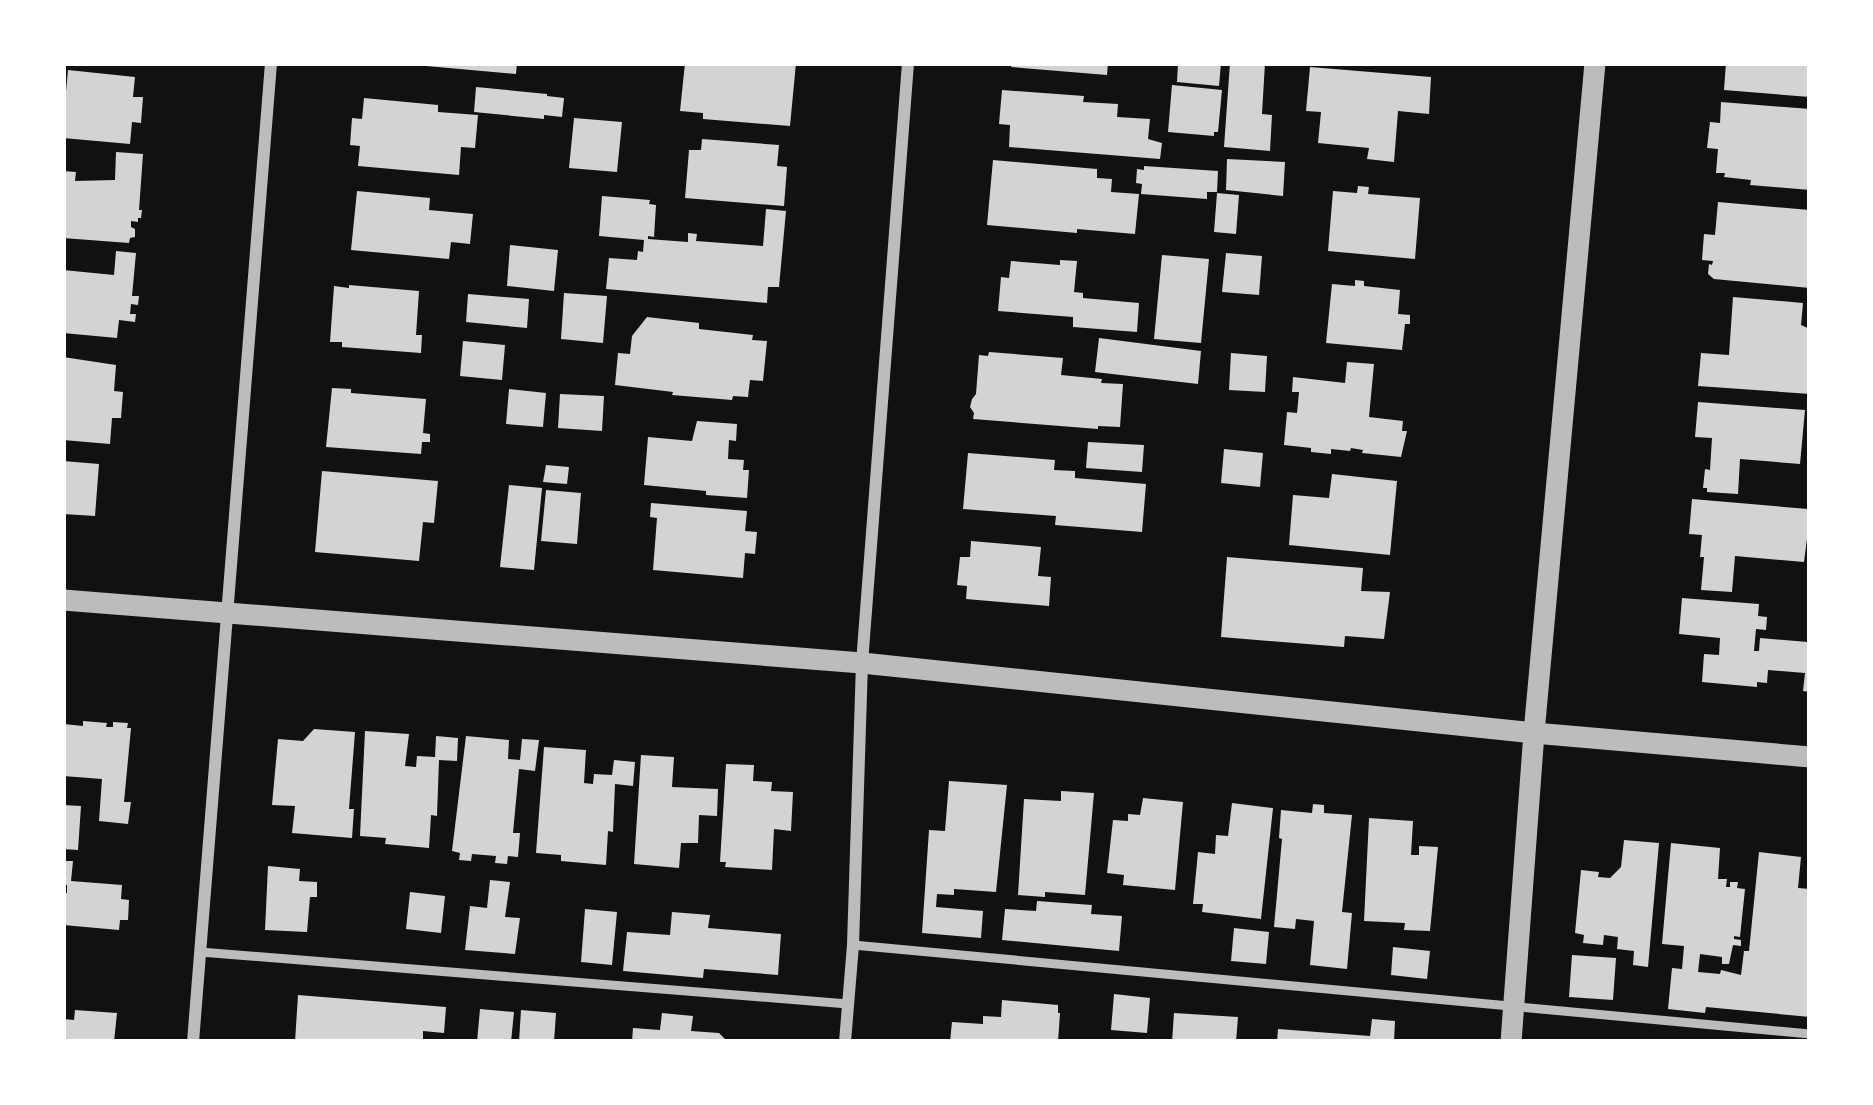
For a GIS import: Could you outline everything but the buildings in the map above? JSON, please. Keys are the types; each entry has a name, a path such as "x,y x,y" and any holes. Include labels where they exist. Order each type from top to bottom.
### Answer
{"street":[{"path":"193,1042 272,63"},
{"path":"845,1042 853,945 862,663 908,63"},
{"path":"1511,1042 1595,63"},
{"path":"63,600 862,663 1534,734 1810,757"}],"lane":[{"path":"853,945 1810,1034"},
{"path":"200,952 848,1004"}]}
